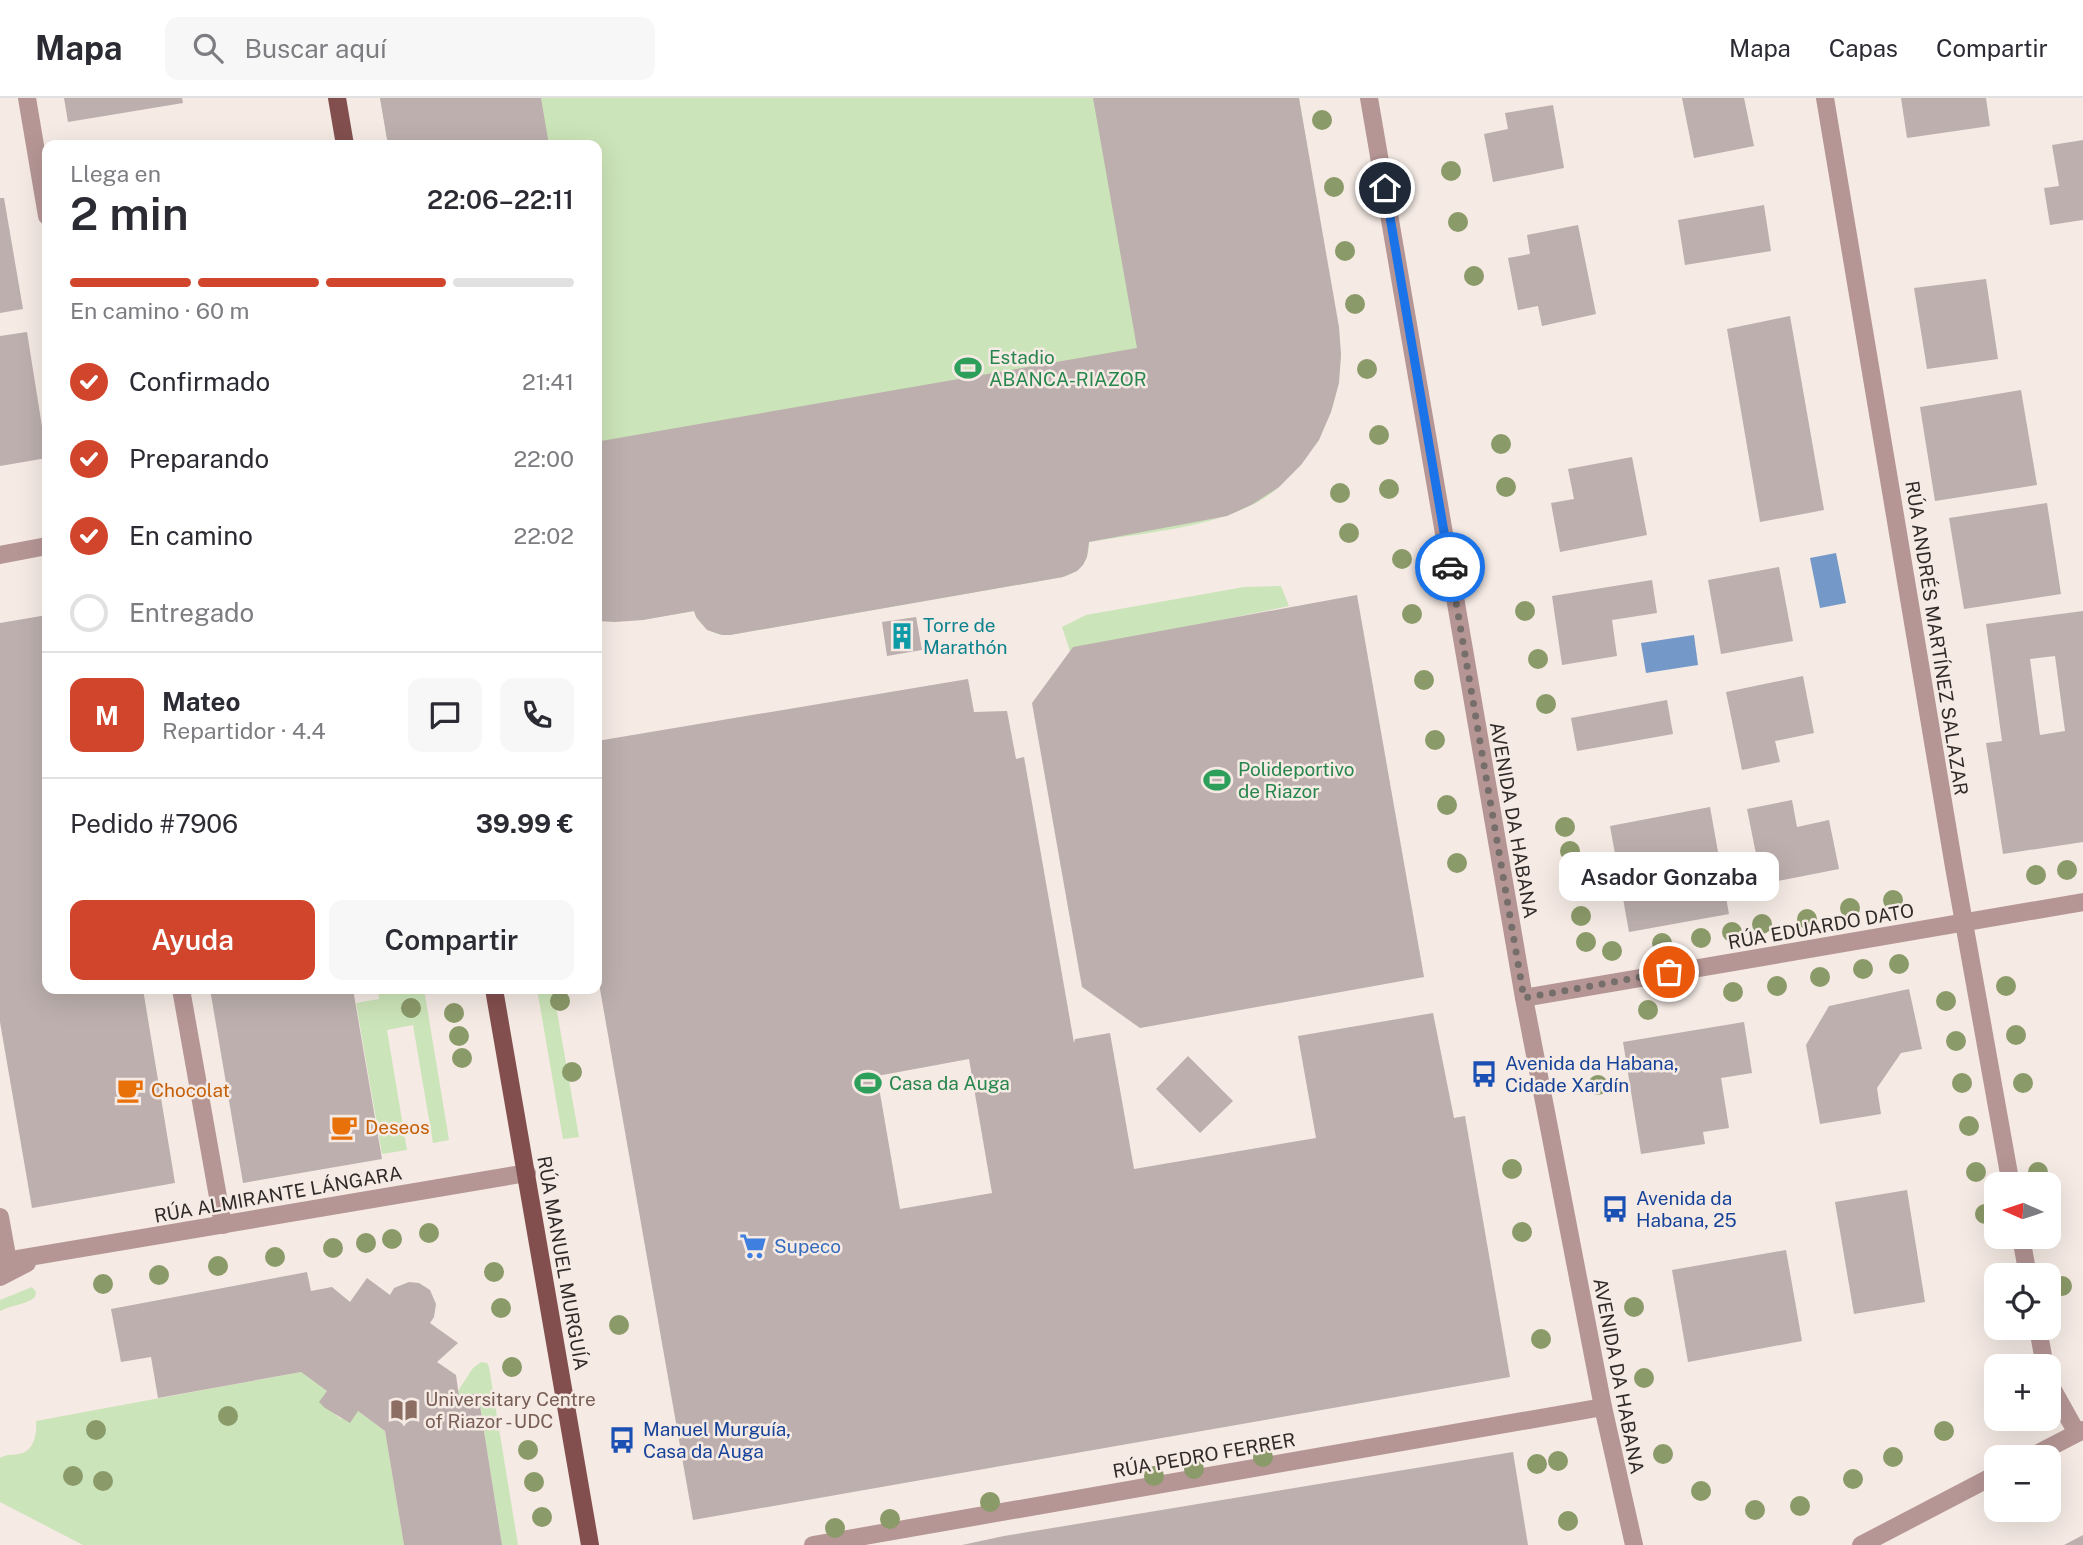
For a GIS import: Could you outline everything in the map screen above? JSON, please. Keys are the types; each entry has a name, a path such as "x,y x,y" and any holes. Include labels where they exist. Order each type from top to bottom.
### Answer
{"main road":[{"path":"337,98 344,140"},
{"name":"RÚA MANUEL MURGUÍA","path":"495,994 590,1545"}],"street":[{"path":"27,98 42,186"},
{"name":"AVENIDA DA HABANA","path":"1369,98 1524,998 1603,1407 1634,1545"},
{"name":"RÚA ANDRÉS MARTÍNEZ SALAZAR","path":"1825,98 1963,923 2009,1172"},
{"path":"0,555 42,547"},
{"name":"RÚA EDUARDO DATO","path":"1524,998 2083,902"},
{"path":"182,994 223,1225"},
{"name":"RÚA ALMIRANTE LÁNGARA","path":"3,1267 37,1258 527,1173"},
{"path":"0,1217 3,1267"},
{"path":"2054,1445 2080,1431 2061,1402"},
{"name":"RÚA PEDRO FERRER","path":"813,1545 1603,1407"},
{"path":"1861,1545 1984,1482"}],"green space":[{"name":"Estadio ABANCA-RIAZOR","path":"380,98 1299,98 1341,354 1335,399 1319,437 1279,487 1260,500 1238,511 1189,526 1089,542 1083,564 1075,572 1063,577 730,635 718,634 708,629 694,611 634,620 602,621 602,140 387,140"},
{"path":"1281,586 1289,606 1070,651 1062,627 1086,615 1244,587"},
{"path":"378,994 425,994 449,1140 433,1143 413,1025 387,1030 407,1150 382,1154 356,1003 379,999"},
{"path":"538,994 554,994 579,1137 563,1139"},
{"path":"32,1287 36,1292 35,1297 0,1311 0,1300"},
{"path":"481,1362 487,1363 489,1367 518,1545 502,1545 478,1393 459,1397 458,1391 473,1368"},
{"path":"301,1372 327,1391 320,1402 341,1419 358,1411 385,1431 404,1545 83,1545 0,1502 0,1458 27,1451 33,1444 36,1421"}],"water":[{"path":"1836,553 1846,603 1820,608 1810,558"},
{"path":"1694,635 1698,665 1646,673 1641,643"}],"building":[{"path":"64,98 182,98 183,103 68,122"},
{"path":"380,98 541,98 548,140 387,140"},
{"path":"1093,98 1299,98 1339,327 1341,354 1339,383 1319,440 1301,465 1279,487 1253,504 1227,516 1089,542 1083,565 1063,577 730,635 707,630 694,611 643,620 602,621 602,441 1137,348"},
{"path":"1682,98 1744,98 1754,146 1694,158"},
{"path":"1901,98 1986,98 1990,126 1907,138"},
{"path":"1553,105 1564,168 1493,182 1484,134 1508,129 1505,113"},
{"path":"2083,140 2083,220 2050,225 2044,188 2059,186 2052,145"},
{"path":"0,198 4,198 23,309 0,313"},
{"path":"1764,205 1771,251 1685,265 1678,220"},
{"path":"1578,225 1596,314 1542,326 1538,306 1518,310 1508,258 1530,254 1527,235"},
{"path":"1986,279 1998,359 1927,369 1914,288"},
{"path":"1790,316 1824,510 1760,522 1727,329"},
{"path":"27,332 42,426 42,459 0,466 0,336"},
{"path":"2021,390 2037,485 1935,501 1920,407"},
{"path":"1632,457 1647,535 1560,552 1551,503 1574,499 1568,469"},
{"path":"2047,503 2061,594 1964,609 1949,518"},
{"path":"1779,567 1793,641 1721,654 1708,580"},
{"path":"1652,580 1657,613 1612,620 1617,656 1562,665 1552,596"},
{"name":"Polideportivo de Riazor","path":"1357,595 1424,977 1140,1028 1082,987 1032,703 1073,647"},
{"path":"2083,611 2083,842 2003,854 1986,743 2002,741 1986,624","holes":["2055,656 2065,731 2040,735 2030,659"]},
{"path":"42,616 42,994 144,994 175,1183 32,1208 0,1022 0,623"},
{"name":"Torre de Marathón","path":"916,617 922,650 887,656 882,622"},
{"path":"1803,676 1814,733 1775,741 1780,762 1742,770 1726,692"},
{"name":"Casa da Auga","path":"968,679 974,712 1007,711 1016,759 1024,757 1074,1043 1075,1039 1110,1033 1134,1169 1316,1138 1298,1036 1433,1013 1454,1118 1465,1116 1510,1377 693,1520 601,994 602,740","holes":["969,1059 992,1193 900,1209 877,1076"]},
{"path":"1667,700 1673,734 1577,751 1571,718"},
{"path":"1792,800 1797,827 1829,820 1839,869 1762,884 1747,809"},
{"path":"1710,807 1729,914 1629,932 1610,826"},
{"path":"1909,989 1922,1049 1901,1053 1877,1088 1881,1114 1820,1124 1806,1045 1829,1006"},
{"path":"211,994 354,994 382,1159 243,1183"},
{"path":"1744,1022 1752,1073 1721,1078 1729,1128 1703,1132 1705,1144 1641,1154 1623,1042"},
{"path":"1188,1056 1233,1101 1200,1133 1156,1089"},
{"path":"1907,1190 1925,1302 1854,1314 1835,1202"},
{"path":"1786,1250 1802,1341 1688,1362 1672,1270"},
{"name":"Universitary Centre of Riazor - UDC","path":"307,1272 311,1291 332,1287 350,1302 367,1278 390,1295 394,1288 409,1282 419,1283 430,1290 436,1304 430,1323 458,1343 437,1362 456,1375 459,1397 478,1393 502,1545 404,1545 385,1431 358,1411 350,1423 325,1408 319,1402 327,1391 301,1372 158,1398 151,1357 121,1362 111,1309"},
{"path":"1513,1452 1528,1545 962,1545 1004,1536"},
{"path":"2083,1535 2083,1545 2064,1545"}],"way so far":[{"path":"1450,567 1524,998 1669,972"}],"place":[{"name":"Estadio ABANCA-RIAZOR","path":"968,368"},
{"name":"Torre de Marathón","path":"902,636"},
{"name":"Polideportivo de Riazor","path":"1217,780"},
{"name":"Asador Gonzaba","path":"1669,972"},
{"name":"Avenida da Habana, Cidade Xardín","path":"1484,1074"},
{"name":"Casa da Auga","path":"868,1083"},
{"name":"Chocolat","path":"130,1090"},
{"name":"Deseos","path":"344,1127"},
{"name":"Avenida da Habana, 25","path":"1615,1209"},
{"name":"Supeco","path":"753,1246"},
{"name":"Universitary Centre of Riazor - UDC","path":"404,1410"},
{"name":"Manuel Murguía, Casa da Auga","path":"622,1440"}],"route":[{"path":"1385,188 1450,567"}]}
